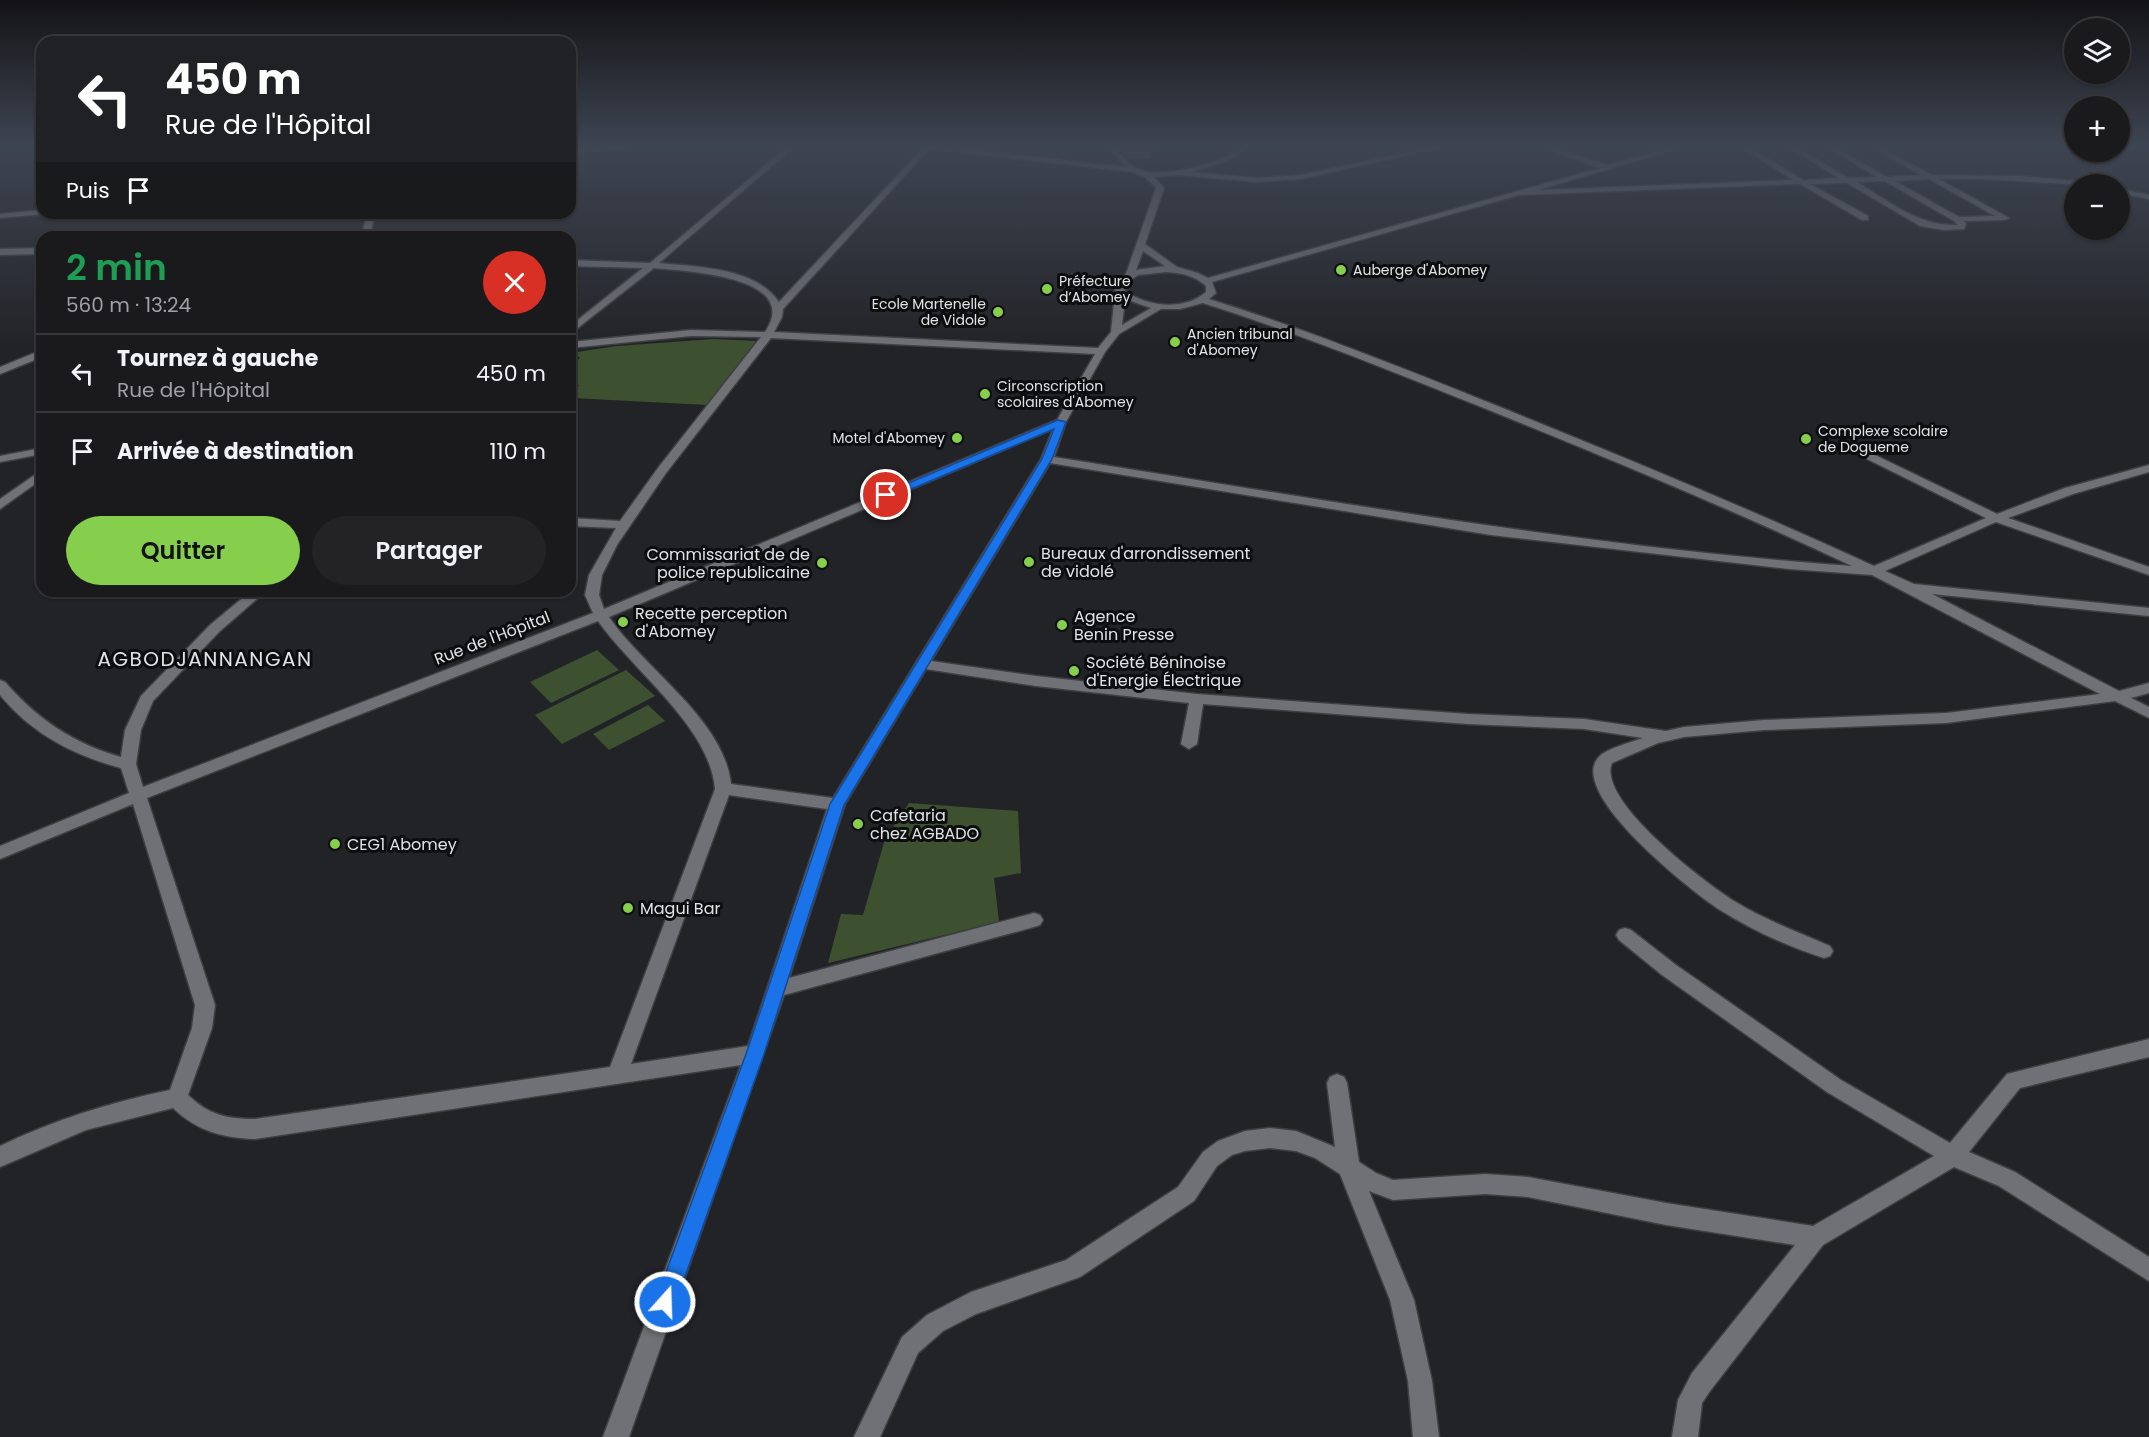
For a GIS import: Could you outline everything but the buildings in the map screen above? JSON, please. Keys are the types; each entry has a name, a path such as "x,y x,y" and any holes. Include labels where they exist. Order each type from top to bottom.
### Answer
{"street":[{"path":"0,216 16,214"},
{"path":"576,327 712,214"},
{"path":"618,1073 723,789 723,773 696,723 645,669 601,615 592,595 593,584 624,525 768,334 777,321 779,308 866,214"},
{"path":"1130,275 1151,214"},
{"path":"1207,281 1441,214"},
{"path":"1858,214 1865,218"},
{"path":"1906,214 1923,224 1961,227 1962,224 1948,214"},
{"path":"1957,219 2002,219 2005,216 2001,214"},
{"path":"1140,245 1176,270"},
{"path":"0,252 36,251"},
{"path":"576,263 683,267 755,282 772,295 779,308"},
{"path":"1116,332 1120,283 1130,275 1146,271 1176,270 1194,274 1207,281 1212,289 1208,297 1202,300 1184,305 1160,306 1131,300 1121,292"},
{"path":"1202,300 1270,321 1337,346 1604,453 1909,587 2149,712"},
{"path":"616,1437 755,1054 837,804 1047,459 1061,422 1101,351 1116,332 1160,306"},
{"path":"576,344 691,333 768,334 1101,351"},
{"path":"0,371 36,356"},
{"name":"Rue de l'Hôpital","path":"0,853 137,796 601,615 1061,422"},
{"path":"0,459 36,451"},
{"path":"1870,457 1996,518 2149,571"},
{"path":"1047,459 1491,531 1789,565 1874,571 1996,518 2069,491 2149,468"},
{"path":"0,505 36,478"},
{"path":"576,522 624,525"},
{"path":"1909,587 2149,612"},
{"path":"177,1098 202,1028 205,1005 128,764 133,730 147,699 215,628 252,597"},
{"path":"921,664 1036,681 1197,699 1468,719 1584,723 1666,736"},
{"path":"0,686 26,716 74,747 102,758 128,764"},
{"path":"1824,951 1730,907 1696,885 1658,851 1608,794 1601,776 1601,768 1606,759 1610,755 1666,736 1764,725 1946,718 2119,696 2149,688"},
{"path":"1189,744 1197,699"},
{"path":"723,789 837,804"},
{"path":"777,989 1034,920"},
{"path":"1625,935 1669,970 1834,1086 1953,1156 2007,1179 2149,1270"},
{"path":"1685,1437 1690,1400 1701,1382 1815,1237 1953,1156 2014,1080 2149,1048"},
{"path":"177,1098 194,1115 212,1124 227,1129 255,1129 755,1054"},
{"path":"1337,1083 1349,1169 1401,1300 1420,1381 1426,1437"},
{"path":"0,1157 93,1117 125,1107 177,1098"},
{"path":"867,1437 910,1345 935,1323 971,1304 1072,1269 1186,1194 1210,1159 1226,1148 1245,1141 1270,1138 1296,1141 1322,1150 1369,1181 1393,1190 1485,1184 1528,1187 1666,1214 1815,1237"}],"green space":[{"path":"714,339 756,341 708,405 576,398 579,385 576,385 576,363 580,357 576,357 576,352 617,346"},
{"path":"597,650 619,670 551,703 530,682"},
{"path":"626,670 655,696 562,744 535,715"},
{"path":"648,705 665,721 609,750 593,734"},
{"path":"909,803 1018,811 1021,873 994,878 999,922 828,963 841,914 863,915 885,839"}],"place":[{"name":"Auberge d'Abomey","path":"1341,270"},
{"name":"Préfecture d’Abomey","path":"1047,289"},
{"name":"Ecole Martenelle de Vidole","path":"998,312"},
{"name":"Ancien tribunal d'Abomey","path":"1175,342"},
{"name":"Circonscription scolaires d'Abomey","path":"985,394"},
{"name":"Motel d'Abomey","path":"957,438"},
{"name":"Complexe scolaire de Dogueme","path":"1806,439"},
{"name":"Bureaux d'arrondissement de vidolé","path":"1029,562"},
{"name":"Commissariat de de police republicaine","path":"822,563"},
{"name":"Recette perception d'Abomey","path":"623,622"},
{"name":"Agence Benin Presse","path":"1062,625"},
{"name":"Société Béninoise d'Energie Électrique","path":"1074,671"},
{"name":"Cafetaria chez AGBADO","path":"858,824"},
{"name":"CEG1 Abomey","path":"335,844"},
{"name":"Magui Bar","path":"628,908"}],"district":[{"name":"AGBODJANNANGAN","path":"205,659"}],"route":[{"path":"665,1302 755,1054 837,804 1047,459 1061,422 886,495"}]}
